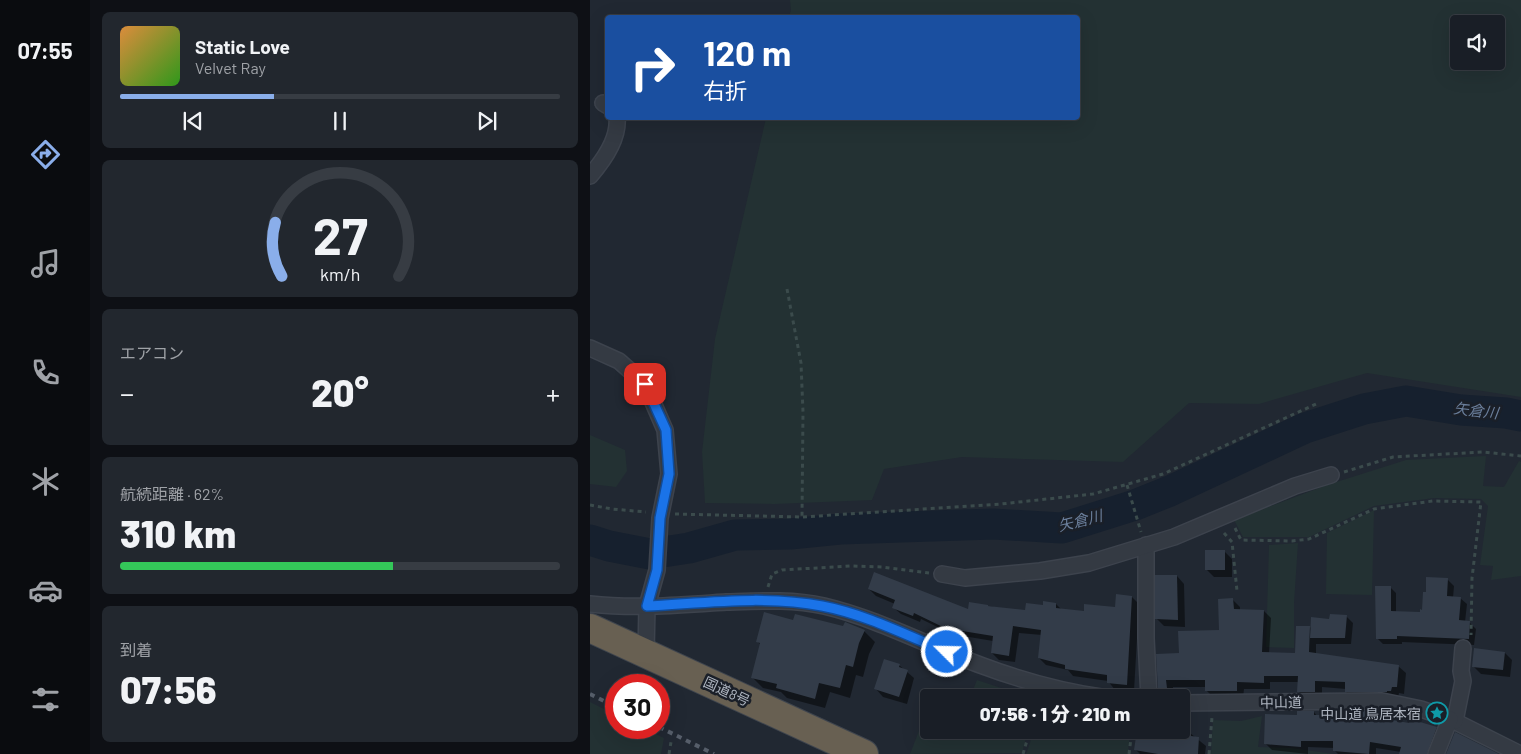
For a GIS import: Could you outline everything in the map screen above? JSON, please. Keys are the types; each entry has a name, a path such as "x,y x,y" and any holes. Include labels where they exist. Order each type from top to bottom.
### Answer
{"highway":[{"name":"国道8号","path":"590,628 864,754"}],"street":[{"path":"590,176 599,166 615,138 616,120"},
{"path":"590,348 619,361 645,384 666,430 669,474 661,516 657,570 647,606 646,654"},
{"path":"942,574 965,578 1090,563 1144,541 1174,536 1295,486 1331,476"},
{"path":"1144,541 1149,689"},
{"path":"590,604 647,606 766,600 813,605 849,612 1004,674 1062,689"},
{"path":"590,622 607,606"},
{"path":"1436,754 1452,720 1462,681 1463,648"},
{"name":"中山道","path":"1190,703 1382,701 1412,706 1452,720 1520,754"}],"path":[{"path":"787,289 801,363 803,412 802,517"},
{"path":"590,505 661,516 802,517 1010,503 1093,494 1163,474 1316,404"},
{"path":"1331,476 1393,457 1482,452 1521,456"},
{"path":"1127,485 1144,541"},
{"path":"1226,515 1241,540 1292,541 1309,539 1374,509 1433,501 1481,502 1472,578 1471,638 1463,648"},
{"path":"1212,521 1232,542 1237,591"},
{"path":"766,600 768,581 772,574 782,570 874,567 942,574"},
{"path":"1209,754 1213,703"},
{"path":"1023,754 1027,739"},
{"path":"1129,754 1131,739"},
{"path":"669,754 672,742"}],"shaded area":[{"path":"790,0 1521,0 1521,397 1367,373 1259,404 1189,403 1123,462 962,457 884,469 872,500 774,504 705,503 702,452 715,339 766,120 1080,120 1080,15 790,15"},
{"path":"590,435 625,450 627,471 616,487 590,484"},
{"path":"1486,456 1483,486 1504,487 1519,461 1521,462 1521,576 1491,580 1493,566 1480,565 1488,506 1481,499 1434,498 1374,506 1309,537 1243,537 1234,520 1327,485 1406,460"},
{"path":"1374,510 1372,595 1326,594 1327,533"},
{"path":"1298,543 1294,603 1294,648 1266,647 1269,545"},
{"path":"977,680 1005,689 973,689"},
{"path":"590,702 605,710 605,739 664,739 661,754 590,754"},
{"path":"1262,716 1258,747 1292,748 1334,754 1211,754 1213,720 1241,721"},
{"path":"920,728 920,739 1026,739 1022,753 910,754"},
{"path":"1031,739 1129,739 1128,754 1026,754"}],"building":[{"path":"1205,550 1225,550 1225,570 1205,570"},
{"path":"874,572 968,609 969,602 1025,610 1026,603 1043,605 1043,601 1056,603 1056,608 1084,611 1084,604 1115,607 1116,594 1132,596 1127,685 1107,683 1107,675 1065,669 1065,665 1038,658 1041,630 1013,626 1009,656 991,653 993,636 949,630 914,613 913,616 892,608 895,600 868,589"},
{"path":"1155,575 1177,575 1178,620 1155,619"},
{"path":"1426,577 1448,578 1447,596 1461,597 1459,620 1470,621 1469,639 1397,636 1397,639 1376,639 1375,586 1391,586 1391,611 1420,612 1420,609 1422,610 1423,592 1426,592"},
{"path":"1233,598 1234,609 1264,610 1262,652 1295,653 1296,626 1310,626 1309,652 1399,665 1397,687 1392,687 1391,691 1387,692 1345,692 1345,682 1315,681 1315,692 1297,692 1298,676 1264,676 1264,683 1237,682 1237,691 1205,691 1205,680 1166,680 1167,688 1158,688 1156,654 1179,653 1178,631 1219,630 1218,599"},
{"path":"764,612 793,620 795,614 843,626 845,622 865,630 859,643 853,667 846,665 840,688 819,683 815,699 776,688 777,684 751,678 760,643 756,642"},
{"path":"1330,614 1347,615 1345,638 1310,638 1311,617 1329,619"},
{"path":"1474,648 1505,652 1503,670 1472,667"},
{"path":"884,659 900,664 899,667 908,670 899,697 874,689"},
{"path":"1297,711 1314,711 1314,715 1343,715 1343,711 1386,711 1386,719 1409,723 1410,719 1437,727 1427,754 1399,754 1401,747 1370,742 1369,754 1333,751 1333,741 1301,741 1301,747 1264,744 1265,714 1297,715"},
{"path":"1190,732 1191,736 1199,737 1198,754 1158,754 1134,750 1136,739 1190,739"},
{"path":"1455,732 1499,754 1446,754"}],"waterway":[{"name":"矢倉川","path":"590,540 609,546 650,554 689,548 735,535 790,534 840,529 993,524 1062,528 1135,505 1170,491 1305,428 1364,409 1406,401 1461,410 1521,416"}],"railway":[{"path":"590,694 605,702"},
{"path":"670,732 714,754"}],"place":[{"name":"中山道 鳥居本宿","path":"1437,713"}],"route":[{"path":"645,384 666,430 669,474 660,518 657,570 647,606 766,600 797,602 849,612 947,652"}]}
